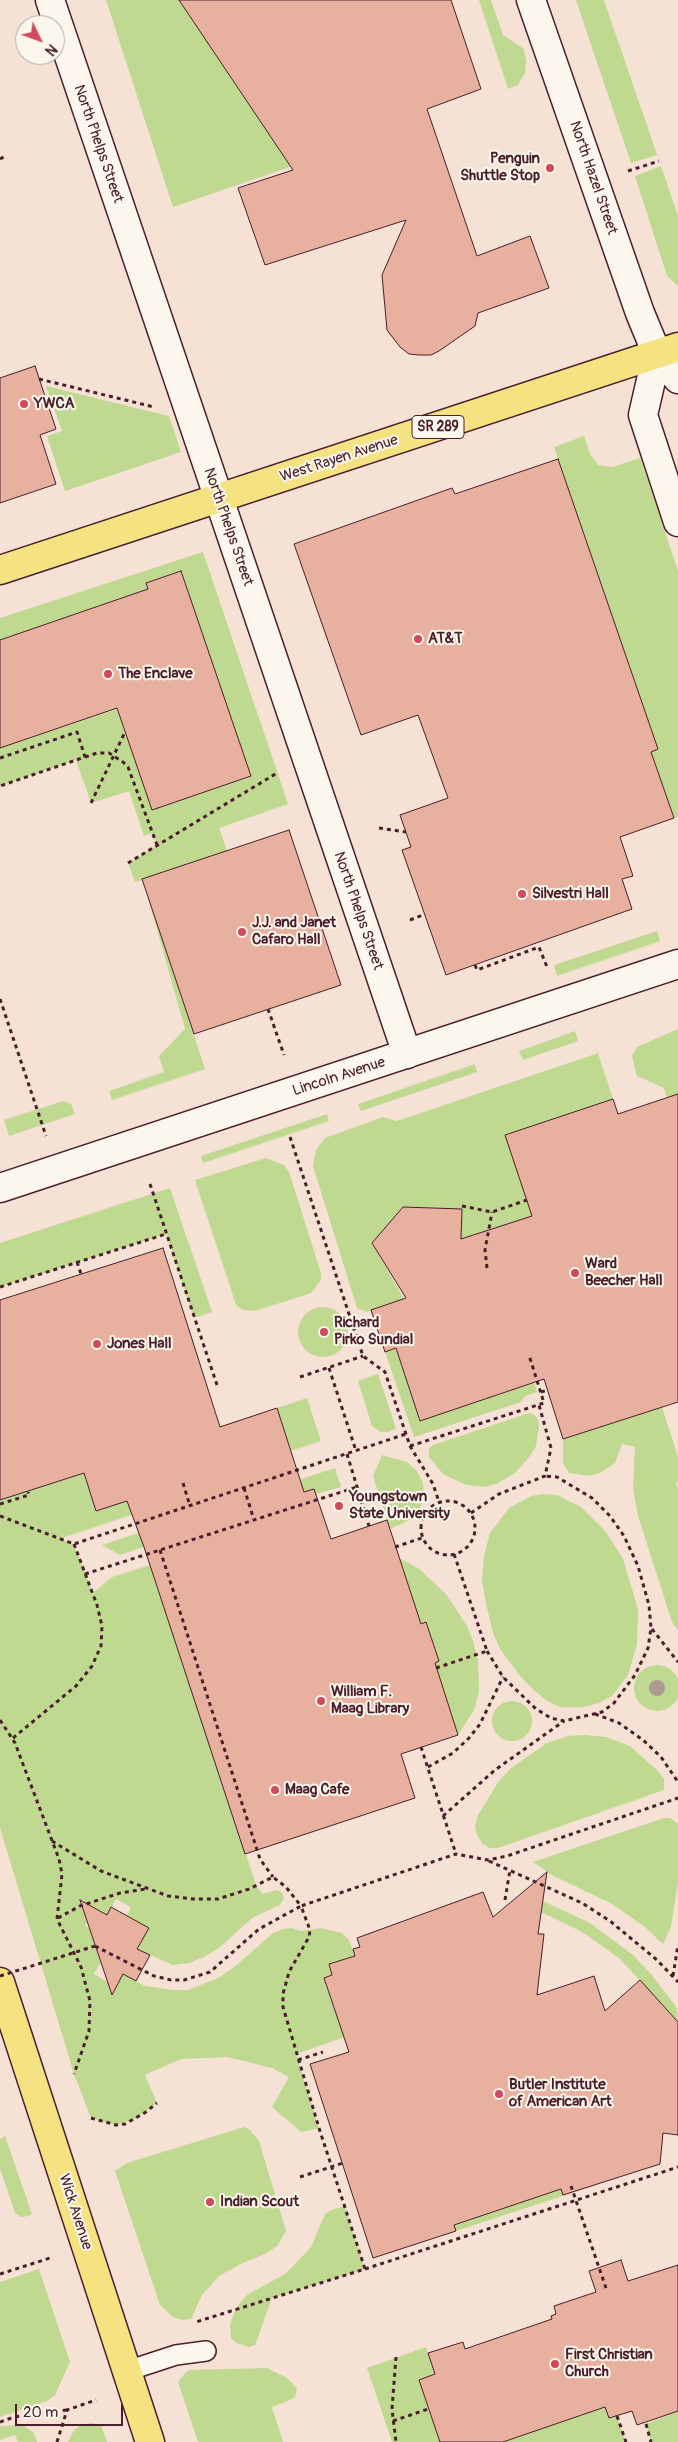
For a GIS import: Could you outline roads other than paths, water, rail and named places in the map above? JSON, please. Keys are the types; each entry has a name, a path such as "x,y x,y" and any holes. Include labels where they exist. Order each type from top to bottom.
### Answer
{"main road":[{"name":"West Rayen Avenue","path":"0,570 667,351"},
{"name":"Wick Avenue","path":"0,1982 150,2442"}],"street":[{"name":"North Phelps Street","path":"50,0 407,1054"},
{"name":"North Hazel Street","path":"531,0 678,379"},
{"path":"667,351 643,415 678,522"},
{"name":"Lincoln Avenue","path":"0,1188 678,964"}],"lane":[{"path":"127,2371 176,2355 206,2351"}],"place":[{"name":"Penguin Shuttle Stop","path":"550,168"},
{"name":"YWCA","path":"24,404"},
{"name":"AT&T","path":"418,639"},
{"name":"The Enclave","path":"108,674"},
{"name":"Silvestri Hall","path":"522,894"},
{"name":"J.J. and Janet Cafaro Hall","path":"242,932"},
{"name":"Ward Beecher Hall","path":"575,1273"},
{"name":"Richard Pirko Sundial","path":"324,1332"},
{"name":"Jones Hall","path":"97,1344"},
{"name":"Youngstown State University","path":"339,1506"},
{"name":"William F. Maag Library","path":"321,1701"},
{"name":"Maag Cafe","path":"275,1790"},
{"name":"Butler Institute of American Art","path":"499,2094"},
{"name":"Indian Scout","path":"210,2202"},
{"name":"First Christian Church","path":"555,2364"}]}
